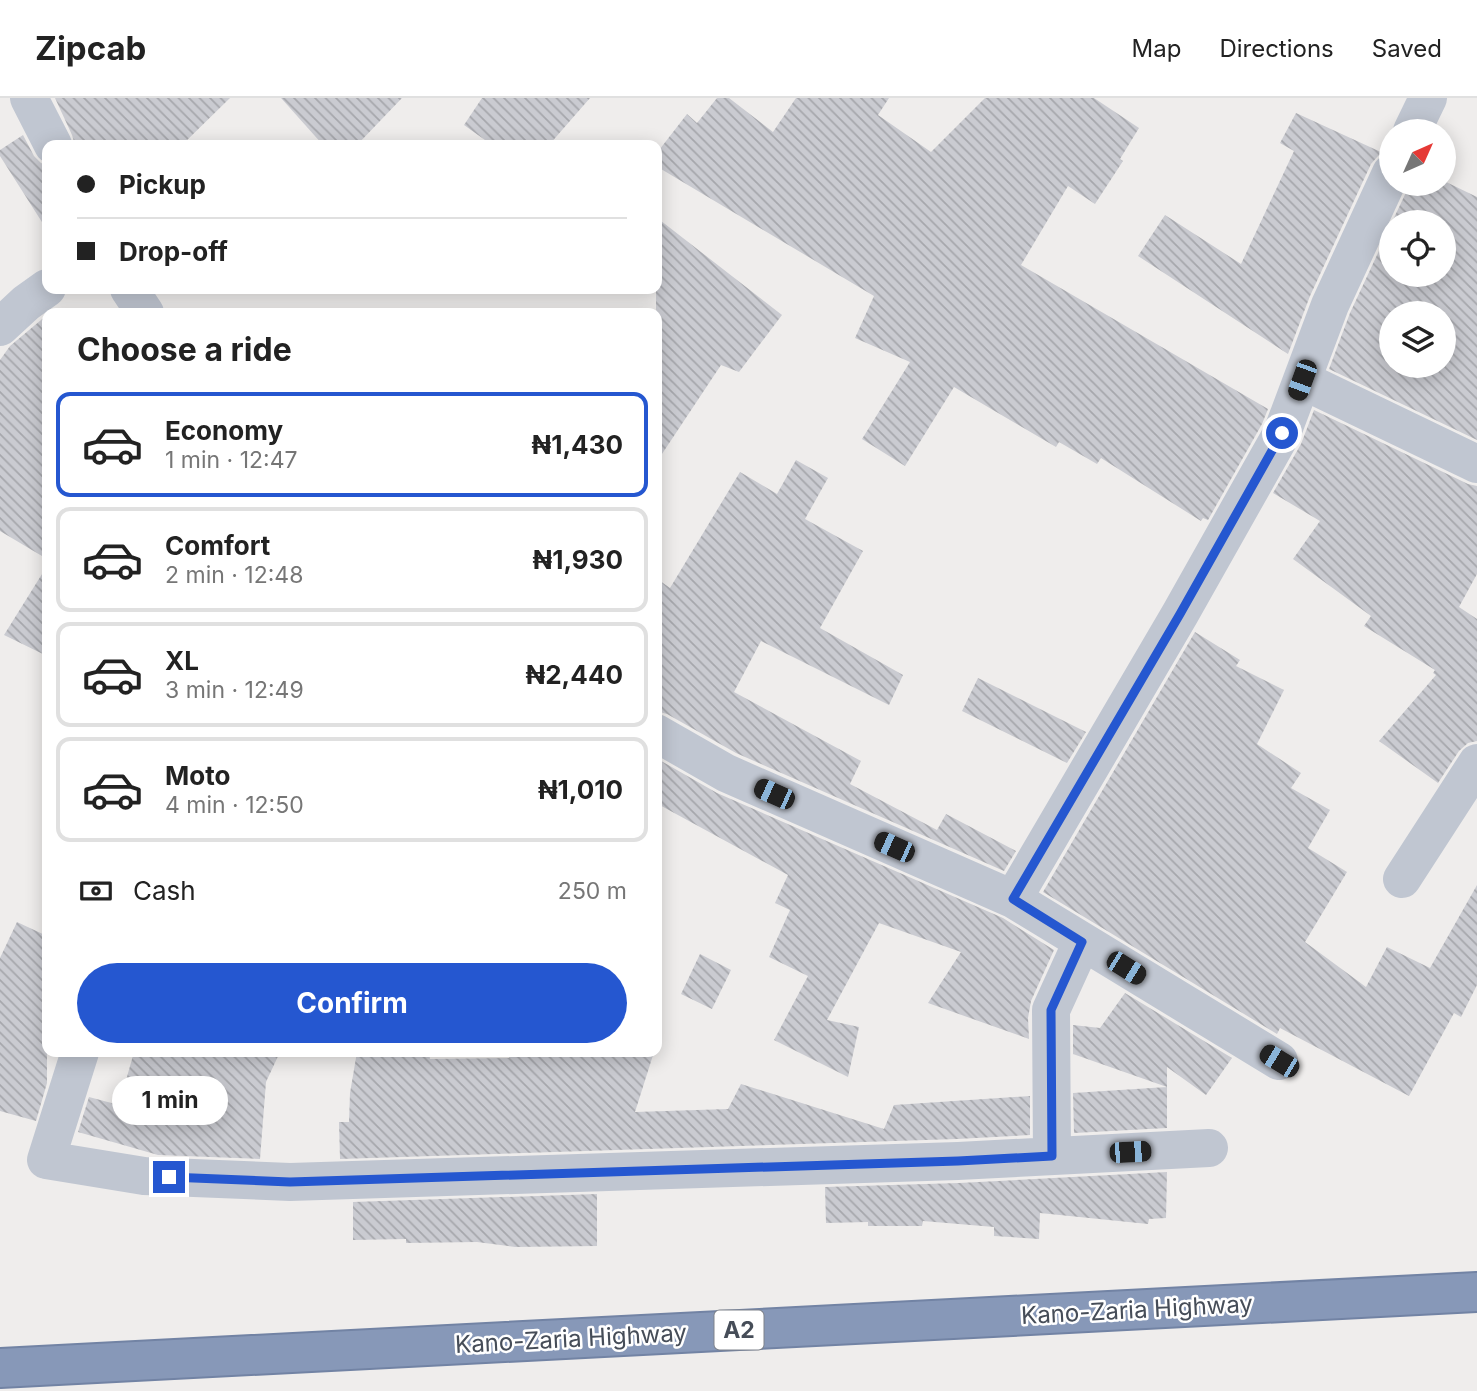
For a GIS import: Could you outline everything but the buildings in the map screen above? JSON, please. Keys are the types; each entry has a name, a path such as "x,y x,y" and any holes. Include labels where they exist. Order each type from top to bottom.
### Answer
{"highway":[{"name":"Kano-Zaria Highway","path":"0,1368 1477,1292"}],"street":[{"path":"29,98 50,140"},
{"path":"1418,119 1428,98"},
{"path":"1013,899 1180,614 1282,433 1330,305 1380,196"},
{"path":"0,327 42,292"},
{"path":"1302,380 1477,464"},
{"path":"662,737 726,774 1013,899 1279,1061"},
{"path":"1402,879 1477,763"},
{"path":"1052,1156 1051,1010 1082,942"},
{"path":"78,1057 46,1160 144,1176 290,1182 958,1161 1209,1148"}],"route":[{"path":"169,1177 290,1182 1052,1156 1051,1010 1082,942 1013,899 1180,614 1282,433"}]}
